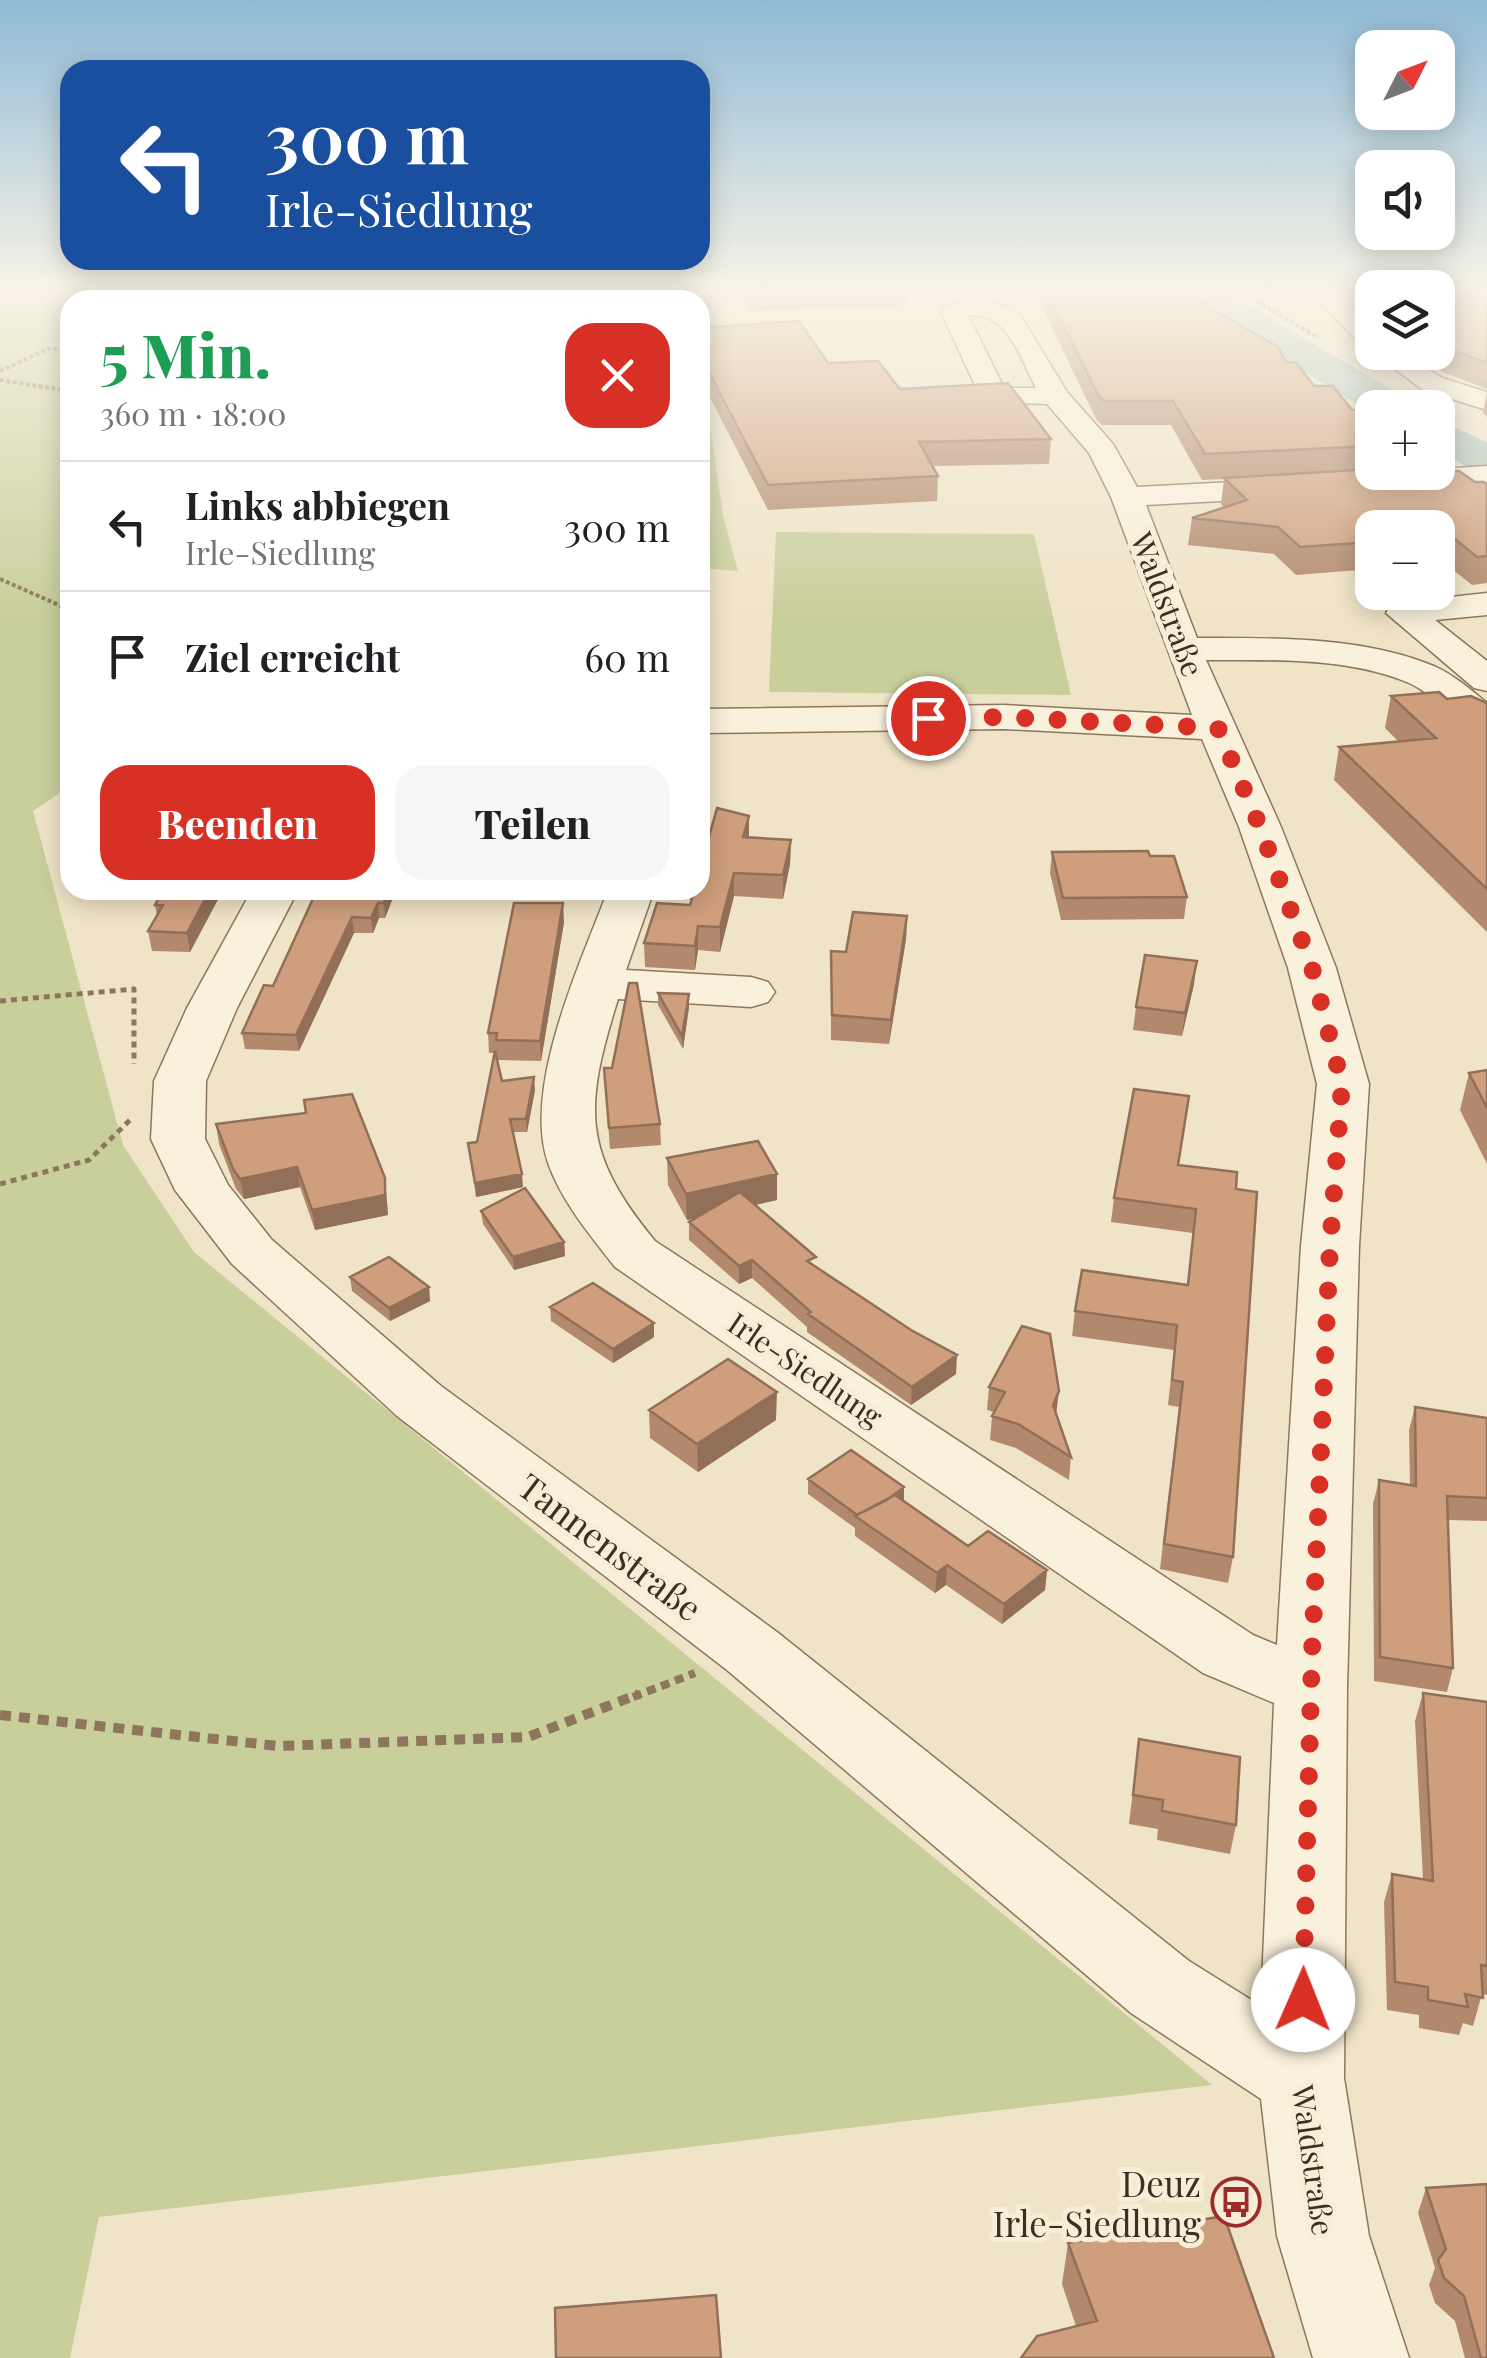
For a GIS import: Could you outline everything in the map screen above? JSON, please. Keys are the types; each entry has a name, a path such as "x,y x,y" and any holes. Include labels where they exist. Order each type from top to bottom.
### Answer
{"street":[{"name":"Waldstraße","path":"1057,398 1102,450 1126,497 1183,649 1260,827 1312,968 1342,1084 1330,1246 1311,1688 1302,2078 1322,2236 1361,2358"},
{"path":"1471,477 1487,502"},
{"name":"Waldstraße","path":"1126,497 1330,486"},
{"path":"1485,708 1404,613 1487,604"},
{"path":"1183,649 1254,649 1347,659 1420,673 1485,708"},
{"path":"710,721 1004,717 1218,728"},
{"name":"Tannenstraße","path":"271,900 212,1008 180,1081 178,1140 203,1190 252,1252 419,1400 752,1652 1160,1987 1302,2078"},
{"name":"Irle-Siedlung","path":"627,900 598,983 575,1069 569,1136 590,1196 635,1254 1228,1654 1311,1688"},
{"path":"598,983 752,992"}],"path":[{"path":"0,579 60,606"},
{"path":"0,1001 134,989"},
{"path":"0,1184 90,1160 135,1116"},
{"path":"0,1715 278,1746 528,1737 752,1652"}],"green space":[{"path":"0,398 60,398 60,793 33,811 123,1145 194,1252 1212,2085 99,2217 70,2358 0,2358"},
{"path":"710,424 723,516 738,571 710,569"},
{"path":"776,532 1034,534 1071,695 769,692"}],"building":[{"path":"722,398 1020,398 1051,439 919,442 938,476 768,485"},
{"path":"1101,398 1343,398 1355,410 1355,447 1205,454 1173,401"},
{"path":"1355,470 1355,490 1455,490 1455,471 1459,471 1475,482 1487,484 1487,556 1477,557 1455,539 1455,510 1355,510 1355,543 1300,547 1278,527 1192,518 1247,500 1224,478"},
{"path":"1439,692 1447,699 1471,696 1487,703 1487,889 1339,747 1436,738 1391,696"},
{"path":"717,808 749,816 743,837 791,840 783,875 734,873 720,927 698,926 695,946 644,943 657,903 690,905 691,900 710,900 710,833"},
{"path":"1148,851 1150,856 1174,856 1187,897 1063,898 1052,852"},
{"path":"158,900 205,900 187,933 148,931 163,905 155,905"},
{"path":"312,900 385,900 378,903 371,918 352,917 296,1035 242,1033 264,985 273,986"},
{"path":"514,903 563,903 540,1041 496,1040 497,1033 488,1033"},
{"path":"853,912 907,916 891,1020 832,1015 831,951 846,952"},
{"path":"1145,955 1197,961 1185,1013 1136,1007"},
{"path":"629,983 637,983 660,1124 609,1128 604,1068 612,1068"},
{"path":"658,993 689,994 682,1036"},
{"path":"495,1051 502,1081 534,1077 526,1119 510,1119 522,1174 475,1183 468,1143 477,1142"},
{"path":"1487,1070 1487,1108 1469,1073"},
{"path":"1134,1089 1189,1096 1178,1165 1237,1172 1236,1189 1257,1192 1233,1557 1164,1544 1183,1382 1172,1380 1177,1325 1075,1311 1082,1270 1188,1285 1196,1209 1114,1198"},
{"path":"352,1094 385,1178 385,1195 312,1210 297,1167 240,1179 233,1169 216,1124 306,1113 304,1100"},
{"path":"758,1141 777,1174 686,1194 667,1158"},
{"path":"525,1188 564,1242 513,1257 481,1211"},
{"path":"740,1192 816,1257 807,1261 911,1330 957,1355 912,1387 808,1314 811,1312 752,1260 739,1266 689,1222"},
{"path":"389,1257 429,1287 389,1308 350,1277"},
{"path":"593,1283 654,1323 613,1349 550,1307"},
{"path":"1022,1326 1050,1334 1059,1391 1053,1405 1071,1457 1018,1424 992,1416 1005,1392 989,1387"},
{"path":"728,1359 777,1392 697,1444 649,1410"},
{"path":"1415,1407 1487,1418 1487,1498 1447,1496 1453,1668 1380,1657 1379,1480 1416,1486"},
{"path":"851,1450 904,1487 857,1515 808,1479"},
{"path":"895,1495 968,1546 988,1531 1047,1570 1004,1604 947,1565 937,1573 855,1516"},
{"path":"1423,1693 1487,1702 1487,1966 1481,1965 1483,1998 1465,1994 1468,2007 1428,2000 1428,1987 1395,1982 1392,1874 1433,1881"},
{"path":"1139,1739 1240,1757 1236,1825 1162,1811 1163,1800 1133,1795"},
{"path":"1487,2184 1487,2358 1481,2358 1464,2296 1444,2278 1438,2260 1446,2249 1426,2188"},
{"path":"1224,2216 1274,2358 1021,2358 1037,2336 1097,2321 1068,2243"},
{"path":"716,2295 721,2358 556,2358 555,2308"}],"waterway":[{"path":"1455,442 1487,460"}],"place":[{"name":"Deuz Irle-Siedlung","path":"1236,2202"}],"route":[{"path":"928,718 1004,717 1218,728 1260,827 1312,968 1342,1084 1330,1246 1312,1652 1303,2000"}]}
